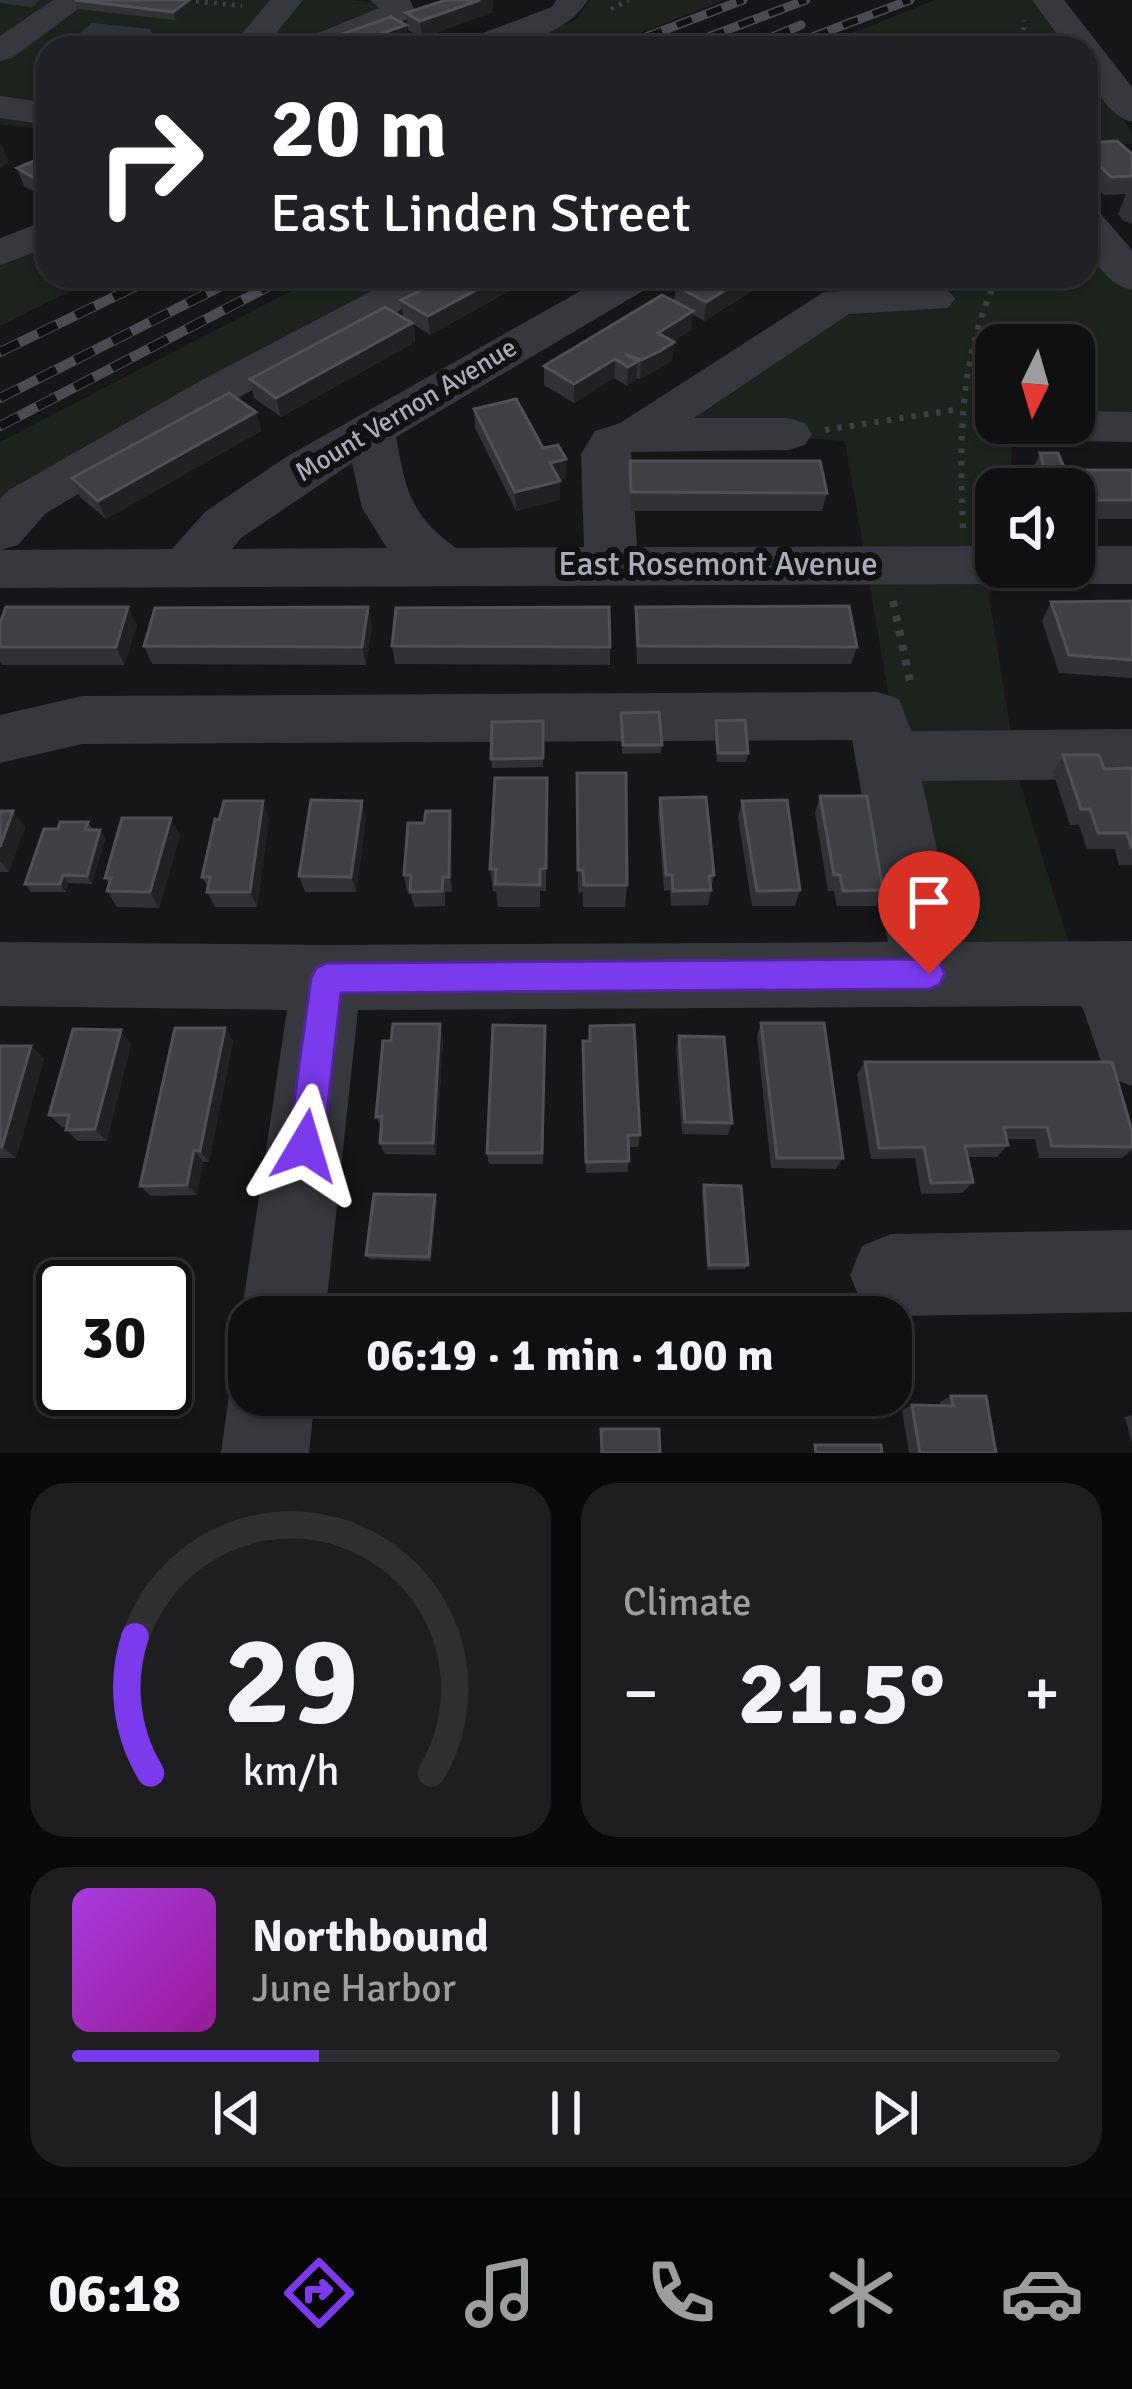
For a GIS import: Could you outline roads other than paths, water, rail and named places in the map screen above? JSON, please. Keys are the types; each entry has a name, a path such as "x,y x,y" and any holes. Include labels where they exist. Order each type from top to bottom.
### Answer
{"street":[{"path":"0,51 74,0"},
{"path":"339,36 399,11 398,5 386,0"},
{"path":"505,36 562,14 572,0"},
{"path":"1048,0 1077,36"},
{"path":"257,36 283,5"},
{"path":"1098,62 1132,90"},
{"path":"1102,67 1106,81 1132,111"},
{"path":"0,107 36,112"},
{"path":"1098,236 1132,277"},
{"path":"0,532 13,513 45,491 218,390 409,288"},
{"name":"Mount Vernon Avenue","path":"189,565 223,525 304,469 616,288"},
{"path":"610,564 606,454 611,442 637,434 838,301 933,298"},
{"path":"1095,426 1132,427"},
{"path":"371,434 384,507 412,545 439,563"},
{"path":"637,434 788,434"},
{"name":"East Rosemont Avenue","path":"0,568 975,556"},
{"path":"1095,565 1132,565"},
{"path":"0,739 82,720 878,716 929,974"},
{"path":"886,756 1132,754"},
{"path":"0,974 327,978 1119,973 1132,1051"},
{"path":"286,1296 327,978"},
{"path":"891,1275 1132,1271"},
{"path":"265,1453 269,1416"}],"railway":[{"path":"648,36 743,0"},
{"path":"711,36 806,0"},
{"path":"815,36 910,0"},
{"path":"774,36 801,25"},
{"path":"0,352 132,288"},
{"path":"0,398 217,288"},
{"path":"0,426 266,288"}]}
